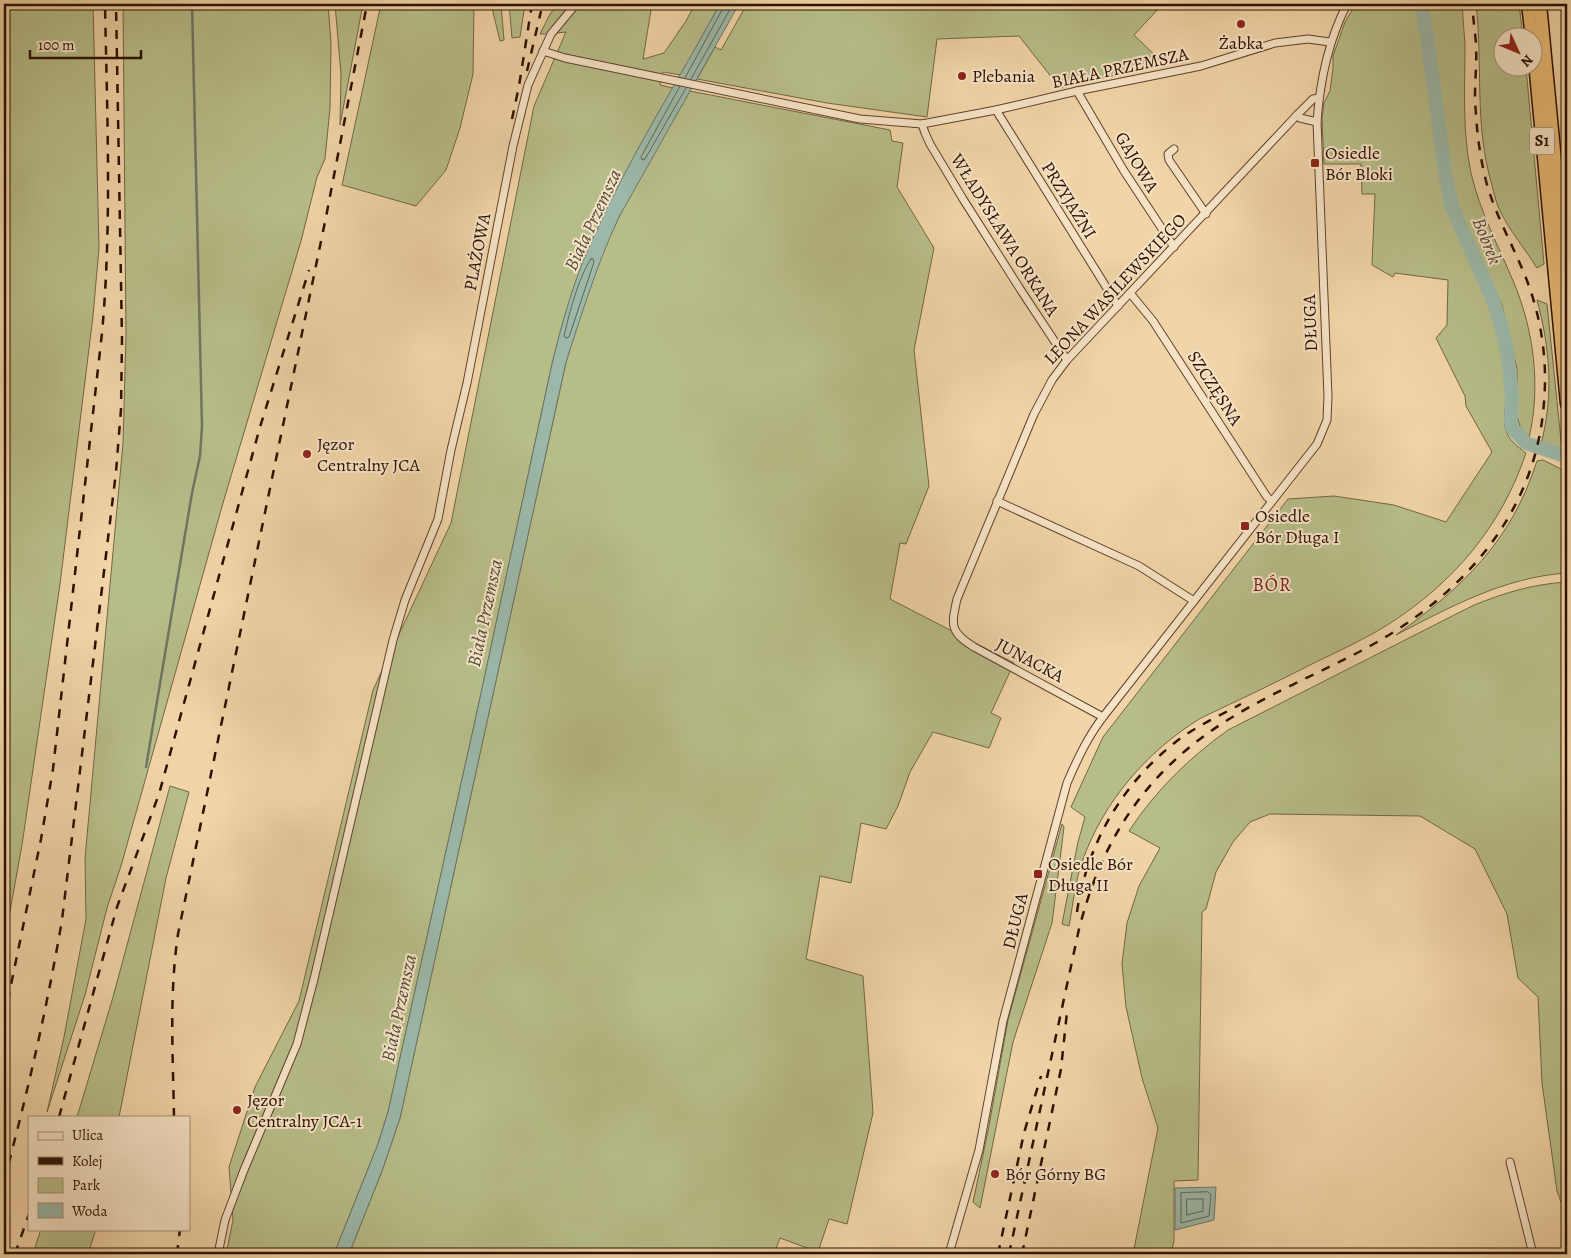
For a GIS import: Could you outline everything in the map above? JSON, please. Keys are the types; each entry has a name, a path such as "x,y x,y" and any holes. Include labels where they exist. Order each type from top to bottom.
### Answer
{"highway":[{"path":"1528,4 1531,28"},
{"name":"S1","path":"1540,4 1567,404"},
{"name":"S1","path":"1537,78 1556,230 1567,287"}],"street":[{"name":"PLAŻOWA","path":"218,1254 224,1220 297,1044 314,979 393,640 405,600 438,519 528,86 552,34 576,4"},
{"name":"DŁUGA","path":"948,1254 978,1150 1003,1021 1067,783 1081,751 1092,731 1317,444 1327,420 1328,396 1317,122 1319,98 1330,42 1347,4"},
{"name":"BIAŁA PRZEMSZA","path":"543,51 565,58 860,119 922,124 1201,66 1275,43 1308,39 1330,42"},
{"name":"GAJOWA","path":"1077,91 1129,179 1174,247"},
{"name":"LEONA WASILEWSKIEGO","path":"952,620 957,599 997,501 1043,396 1052,380 1067,360 1297,115 1313,99 1319,98"},
{"name":"PRZYJAŹNI","path":"996,110 1118,306"},
{"path":"1297,115 1300,118 1317,122"},
{"name":"WŁADYSŁAWA ORKANA","path":"922,124 930,144 963,199 1067,360"},
{"path":"1174,149 1168,154 1169,160 1206,214"},
{"name":"SZCZĘSNA","path":"1130,293 1153,321 1267,497 1272,501"},
{"path":"997,501 1139,566 1194,601"},
{"name":"JUNACKA","path":"952,620 958,637 1103,717"},
{"path":"1510,1162 1532,1254"}],"green space":[{"path":"4,4 93,4 99,248 93,316 60,584 22,845 4,944"},
{"path":"123,4 328,4 331,43 330,108 325,159 317,177 301,241 223,503 121,866 107,908 85,995 47,1112 64,1037 86,919 85,858 123,443 126,336"},
{"path":"335,4 363,4 340,125 341,74"},
{"path":"381,4 474,4 473,74 460,128 446,170 416,206 342,185"},
{"path":"491,4 501,4 504,40 500,41"},
{"path":"509,4 525,4 520,37 512,38"},
{"path":"558,4 570,4 548,34 540,34 550,14"},
{"path":"580,4 652,4 643,59 664,53 695,4 720,4 681,75 663,72 660,85 673,88 604,214 574,287 563,322 552,364 388,1112 378,1144 334,1254 226,1254 233,1220 229,1167 255,1087 299,1001 373,690 451,523 534,106 566,32 557,33"},
{"path":"747,4 1105,4 1108,6 1110,4 1157,4 1160,7 1134,35 1164,64 1060,88 1019,36 937,39 927,117 827,103 697,79 715,47 721,50"},
{"path":"1356,4 1462,4 1465,45 1465,125 1468,157 1479,202 1521,301 1531,340 1534,359 1535,399 1529,438 1522,433 1517,416 1517,369 1502,305 1487,272 1476,275 1492,317 1503,363 1506,431 1513,442 1526,453 1516,480 1489,529 1454,571 1413,608 1352,645 1201,718 1181,731 1145,762 1115,799 1091,840 1078,877 1069,926 1062,924 1078,842 1085,817 1071,807 1103,737 1288,499 1334,496 1394,505 1446,522 1492,452 1466,406 1465,396 1436,338 1447,325 1448,280 1395,273 1393,277 1372,265 1375,194 1362,194 1361,164 1324,164 1322,118 1324,103 1330,91 1333,56 1345,22"},
{"path":"1476,4 1519,4 1522,28 1494,28 1494,78 1527,78 1544,264 1537,268 1500,211 1486,163 1481,118"},
{"path":"690,91 890,130 892,141 903,143 897,187 934,248 914,350 929,486 906,544 900,543 890,599 1014,663 991,713 1001,718 989,748 933,732 910,772 898,806 886,829 861,823 851,883 820,876 806,959 863,976 873,1113 847,1224 829,1219 818,1252 780,1238 774,1254 349,1254 382,1171 400,1118 566,362 593,276 613,229"},
{"path":"1537,300 1547,304 1562,450 1541,444 1548,408 1549,372 1545,336"},
{"path":"1543,460 1561,469 1564,479 1568,520 1567,573 1522,580 1500,587 1457,604 1396,635 1443,599 1482,560 1499,539 1513,516 1526,490 1537,461"},
{"path":"1567,582 1567,1218 1557,1191 1542,1083 1538,997 1518,978 1507,914 1475,849 1420,816 1270,814 1250,822 1233,842 1216,872 1206,909 1202,912 1198,1180 1174,1181 1174,1241 1171,1254 1133,1254 1158,1128 1142,1078 1126,1007 1122,964 1127,923 1139,886 1160,848 1129,831 1162,788 1187,763 1228,730 1472,606 1518,590"},
{"path":"170,786 189,792 166,878 119,1116 77,1116 113,997"},
{"path":"1062,824 1064,827 1052,923 1013,1042 980,1208 973,1202 1008,1020"},
{"path":"41,1230 96,1230 88,1254 33,1254"}],"water":[{"path":"720,4 739,4 619,217 597,271 566,362 400,1118 382,1171 349,1254 334,1254 378,1144 388,1112 552,364 568,303 590,245 619,183"},
{"path":"1216,1187 1214,1220 1175,1230 1175,1188"}],"waterway":[{"path":"146,767 192,493 200,456 202,426 192,4"},
{"name":"Bobrek","path":"1421,4 1446,178 1452,207 1493,300 1500,322 1507,350 1512,395 1512,428 1526,443 1567,457"}],"railway":[{"path":"4,1019 41,839 53,769 102,333 108,209 105,4"},
{"path":"4,1181 36,1051 62,920 116,472 121,409 122,338 116,4"},
{"path":"174,1116 173,980 178,934 326,217 367,4"},
{"path":"512,119 532,4"},
{"path":"1009,1254 1079,929 1096,876 1107,851 1134,806 1170,765 1210,732 1271,695 1357,653 1427,609 1458,582 1485,552 1507,519 1525,483 1538,444 1544,402 1545,367 1538,316 1528,282 1493,203 1486,181 1476,118 1476,50 1472,4"},
{"path":"527,71 541,11"},
{"path":"59,1116 117,907 159,794 260,427 309,270"},
{"path":"1077,912 1089,862 1111,815 1126,793 1142,773 1181,738 1241,704"},
{"path":"1022,1254 1061,1069 1067,1012"},
{"path":"998,1254 1024,1133 1041,1076"},
{"path":"15,1254 28,1217"},
{"path":"177,1254 180,1230"}],"place":[{"name":"Żabka","path":"1241,24"},
{"name":"Plebania","path":"962,76"},
{"name":"Osiedle Bór Bloki","path":"1315,163"},
{"name":"Jęzor Centralny JCA","path":"307,454"},
{"name":"Osiedle Bór Długa I","path":"1245,526"},
{"name":"Osiedle Bór Długa II","path":"1038,874"},
{"name":"Jęzor Centralny JCA-1","path":"237,1110"},
{"name":"Bór Górny BG","path":"995,1174"}],"district":[{"name":"BÓR","path":"1272,585"}],"water label":[{"name":"Biała Przemsza","path":"593,220"},
{"name":"Biała Przemsza","path":"485,613"},
{"name":"Biała Przemsza","path":"399,1008"}]}
